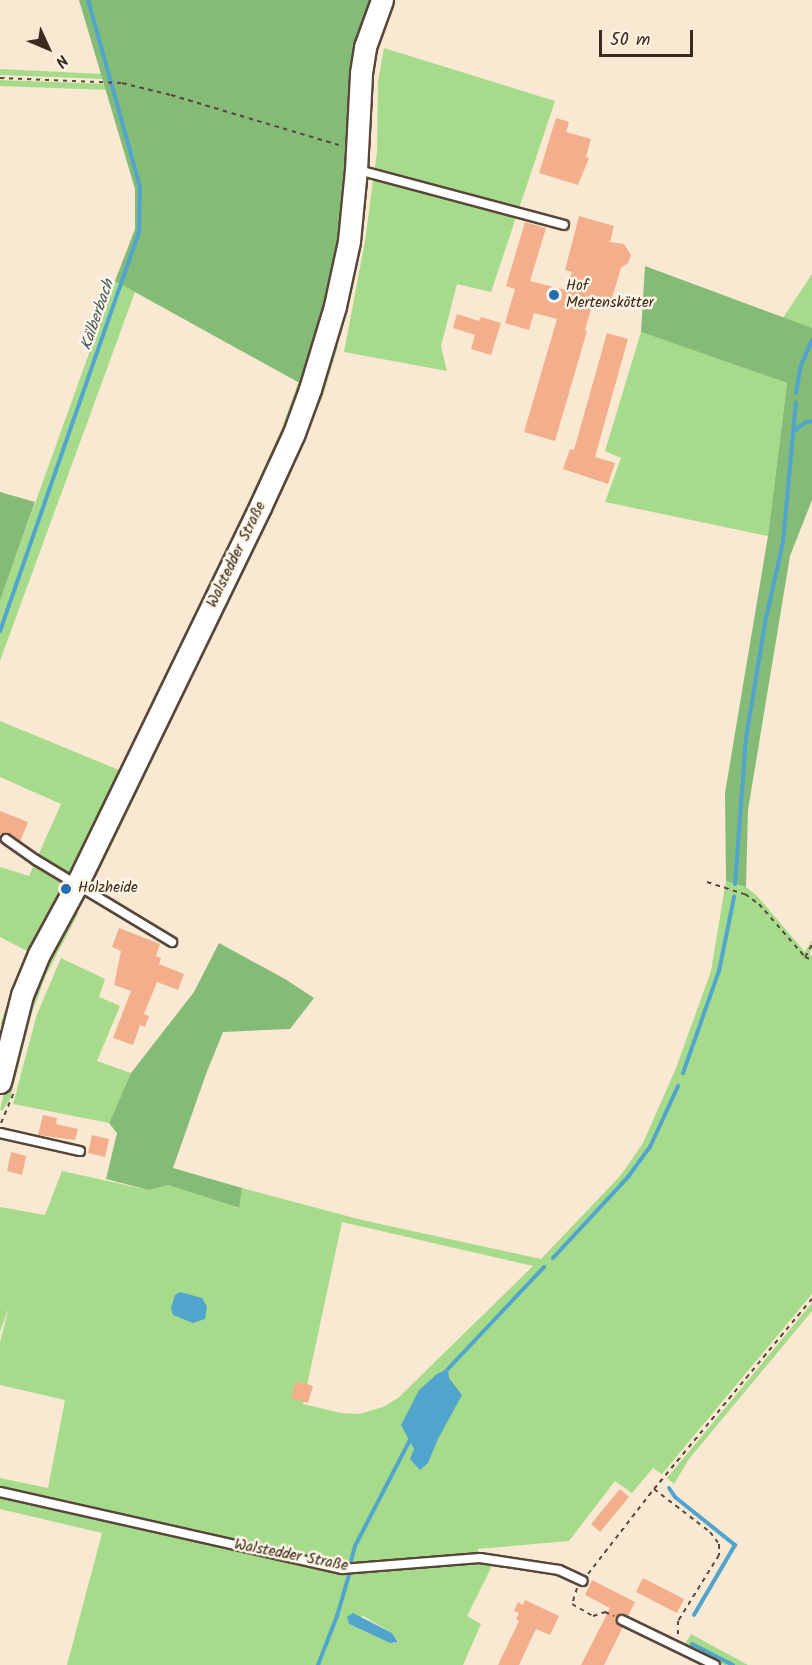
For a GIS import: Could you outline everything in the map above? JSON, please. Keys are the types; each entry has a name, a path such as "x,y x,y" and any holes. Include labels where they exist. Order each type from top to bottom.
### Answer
{"main road":[{"name":"Walstedder Straße","path":"0,1082 22,995 39,954 77,884 294,433 335,306 349,241 357,160 358,105 365,47 382,0"}],"lane":[{"path":"357,160 564,225"},
{"path":"6,838 172,942"},
{"path":"0,1133 80,1151"},
{"name":"Walstedder Straße","path":"0,1492 342,1569 480,1558 559,1570 583,1581"},
{"path":"622,1620 716,1665"}],"path":[{"path":"0,78 123,83 357,160"},
{"path":"707,882 745,894 759,904 805,957 812,960"},
{"path":"805,957 812,945"},
{"path":"622,1620 605,1612 593,1616 572,1604 575,1592 654,1489 812,1299"},
{"path":"654,1489 710,1532 719,1544 719,1555 708,1576 678,1621 678,1647"}],"green space":[{"path":"79,0 375,0 346,216 305,386 115,281 135,229 135,189"},
{"path":"388,0 395,0 376,50 367,166 365,76"},
{"path":"384,48 555,101 491,292 457,284 441,346 447,371 344,352 365,241 377,151 378,82"},
{"path":"0,69 103,74 104,79 0,75"},
{"path":"0,80 106,84 108,90 0,86"},
{"path":"645,266 812,328 812,500 790,556 748,810 746,887 726,881 725,793 768,536 787,383 641,332"},
{"path":"352,269 354,274 341,335 333,333"},
{"path":"812,274 812,328 783,318"},
{"path":"115,281 135,292 0,661 0,601"},
{"path":"641,332 787,383 768,536 605,502 621,458 605,451"},
{"path":"332,344 338,346 324,393 288,480 100,869 90,881 88,879"},
{"path":"298,383 305,386 289,429 73,876 67,875 64,881 66,885 0,1058 1,1022 27,951 0,937 0,867 29,876 61,804 0,777 0,721 119,770 249,501 282,428"},
{"path":"0,492 35,502 0,601"},
{"path":"726,881 746,887 757,896 805,952 812,940 810,955 812,956 812,1294 662,1474 653,1468 632,1493 615,1481 569,1541 477,1549 492,1566 467,1616 481,1624 463,1665 67,1665 102,1533 0,1509 0,1478 48,1488 65,1400 0,1385 0,1342 9,1307 0,1332 0,1207 45,1215 62,1171 149,1190 168,1185 238,1208 242,1188 362,1220 541,1259 621,1175 643,1143 676,1068 711,971","holes":["342,1222 533,1266 398,1398 383,1407 359,1414 341,1413 303,1404","439,1437 428,1463 414,1450 411,1439","363,1616 392,1633 399,1642 390,1643 349,1624"]},
{"path":"78,898 78,914 46,975 32,1013 10,1099 3,1110 0,1110 23,1011 43,961"},
{"path":"219,943 285,979 314,998 290,1029 223,1032 206,1074 173,1168 242,1188 239,1208 168,1185 149,1190 106,1179 117,1133 109,1123 131,1073 194,992"},
{"path":"61,958 105,979 99,997 120,1006 97,1061 131,1073 109,1123 13,1104 37,1014"},
{"path":"812,1303 812,1311 689,1459 674,1484 667,1478"},
{"path":"691,1634 748,1665 724,1665 685,1644"}],"water":[{"path":"180,1292 202,1298 207,1307 205,1319 193,1323 173,1315 171,1308 175,1295"},
{"path":"448,1369 449,1378 462,1395 428,1463 420,1470 410,1459 414,1449 401,1425 419,1390 437,1374"},
{"path":"353,1613 392,1633 398,1642 390,1643 349,1624 347,1617"}],"building":[{"path":"556,118 569,122 566,132 591,139 586,157 589,158 578,185 539,173"},
{"path":"579,216 614,226 610,242 624,244 631,255 628,263 621,268 611,301 595,296 555,441 524,432 557,319 534,313 529,330 505,323 515,289 506,286 525,222 546,228 530,281 566,290 572,272 565,270"},
{"path":"457,314 479,321 481,317 501,323 491,355 471,349 475,335 453,328"},
{"path":"607,333 628,339 595,457 615,463 608,484 563,469 570,449 574,450"},
{"path":"0,811 28,822 20,842 7,833 0,834"},
{"path":"119,928 160,944 156,956 161,958 159,964 184,974 178,990 157,982 144,1014 149,1016 145,1027 140,1025 133,1045 113,1038 131,991 114,985 121,951 112,947"},
{"path":"43,1115 57,1118 56,1124 78,1129 75,1140 38,1135"},
{"path":"92,1135 109,1139 105,1157 88,1153"},
{"path":"11,1152 26,1156 22,1175 7,1171"},
{"path":"296,1381 313,1386 308,1403 291,1398"},
{"path":"620,1489 629,1497 600,1532 591,1524"},
{"path":"643,1578 684,1599 677,1613 636,1592"},
{"path":"592,1580 635,1602 628,1616 622,1614 617,1617 617,1623 623,1627 604,1665 581,1665 610,1608 585,1595"},
{"path":"525,1600 559,1616 550,1635 536,1629 519,1665 498,1665 519,1621 516,1619 519,1613 514,1611 518,1602 523,1605"}],"waterway":[{"name":"Kälberbach","path":"0,631 139,232 140,187 88,0"},
{"path":"796,393 801,365 812,340"},
{"path":"735,884 746,738 765,623 783,542 796,403"},
{"path":"793,432 804,423 812,421"},
{"path":"683,1073 719,971 734,897"},
{"path":"553,1258 628,1177 650,1147 678,1086"},
{"path":"446,1371 544,1267"},
{"path":"351,1561 355,1546 412,1436"},
{"path":"669,1488 675,1497 735,1545 694,1615"},
{"path":"318,1665 337,1616 349,1575"},
{"path":"692,1644 733,1665"}],"place":[{"name":"Hof Mertenskötter","path":"554,295"},
{"name":"Holzheide","path":"66,889"}]}
